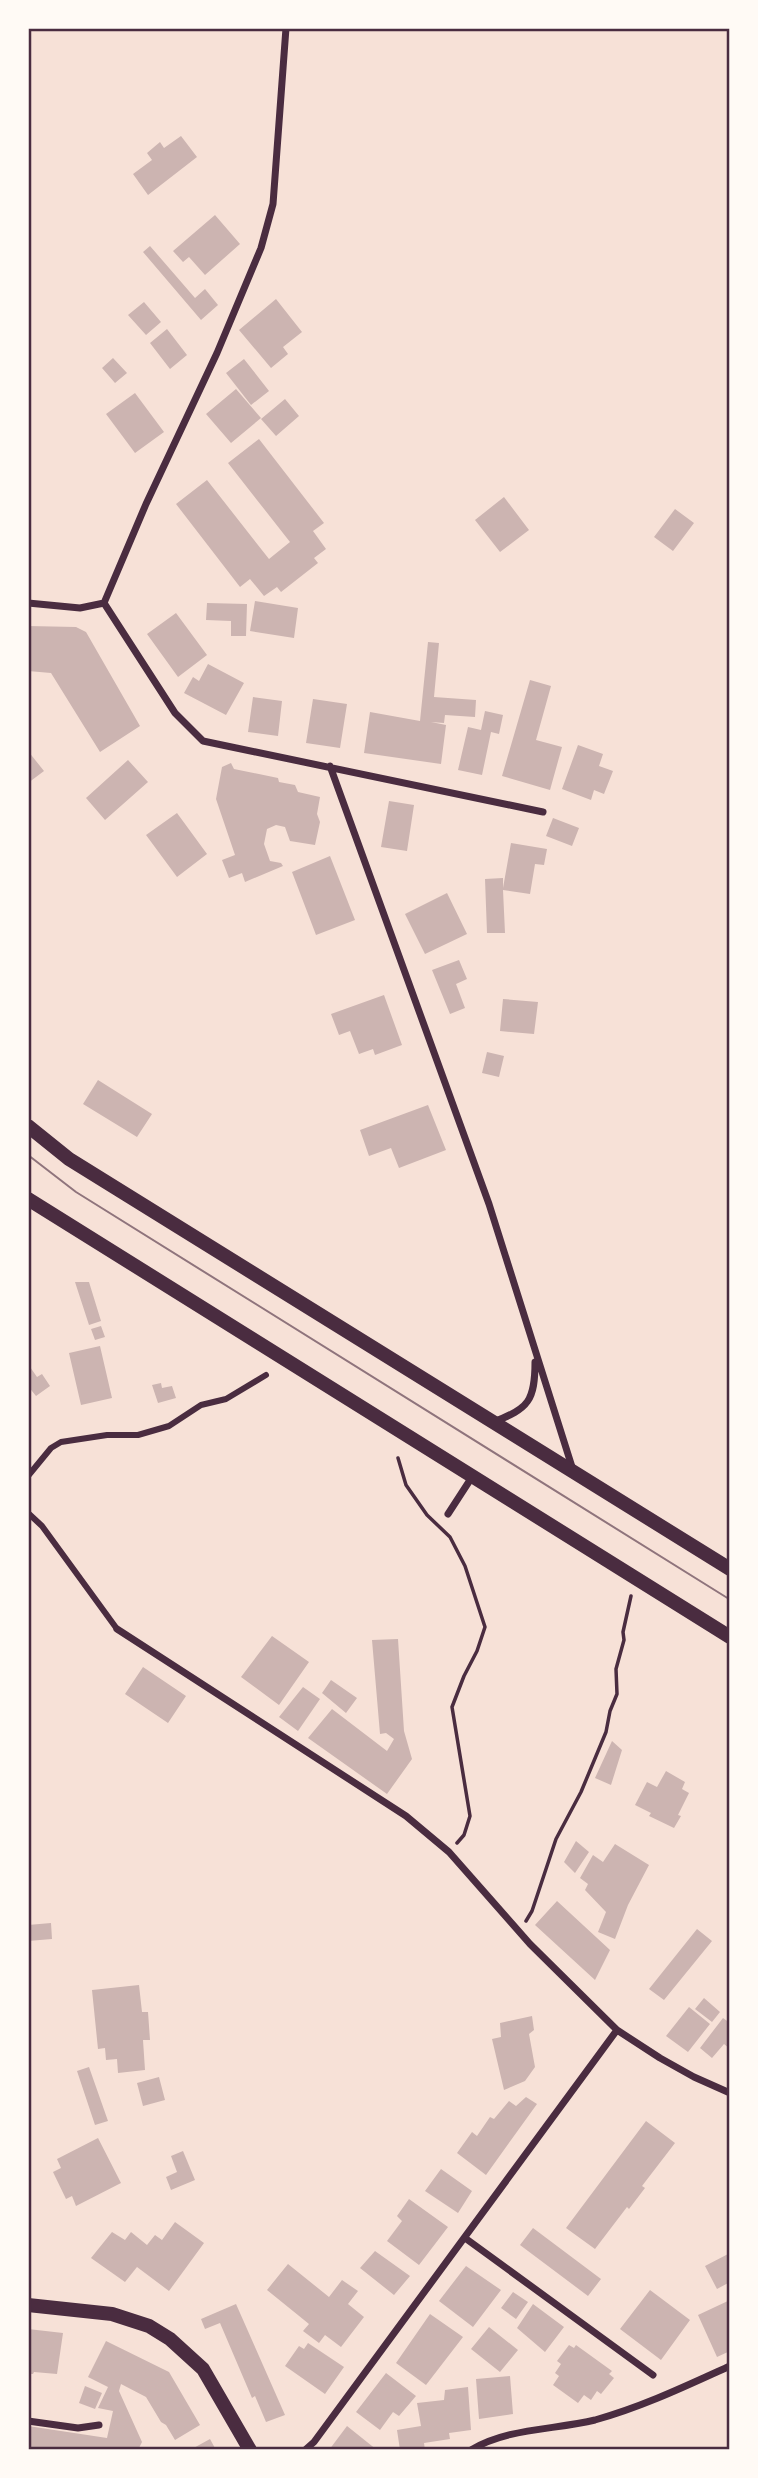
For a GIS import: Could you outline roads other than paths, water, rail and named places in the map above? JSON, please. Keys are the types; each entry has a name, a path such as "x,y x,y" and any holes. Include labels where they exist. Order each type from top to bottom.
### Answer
{"main road":[{"path":"28,1126 69,1159 730,1569"},
{"path":"28,1199 730,1637"},
{"path":"28,2305 112,2314 149,2326 170,2339 203,2369 250,2450"}],"street":[{"path":"104,603 146,504 217,354 261,248 273,204 286,28"},
{"path":"28,603 80,608 104,603"},
{"path":"104,603 175,713 203,741 543,812"},
{"path":"330,766 489,1204 573,1471"},
{"path":"492,1423 522,1408 535,1389 535,1354"},
{"path":"28,1476 51,1448 61,1442 107,1435 138,1435 169,1426 201,1405 226,1399 266,1375"},
{"path":"448,1514 472,1477"},
{"path":"28,1513 42,1526 117,1629 405,1816 449,1852 520,1932 617,2030 660,2059 730,2093"},
{"path":"305,2450 314,2442 617,2030"},
{"path":"465,2238 653,2375"},
{"path":"471,2450 488,2440 594,2420 645,2404 730,2366"},
{"path":"28,2421 78,2428 99,2425"}],"tram line":[{"path":"28,1155 76,1192 729,1599"}]}
